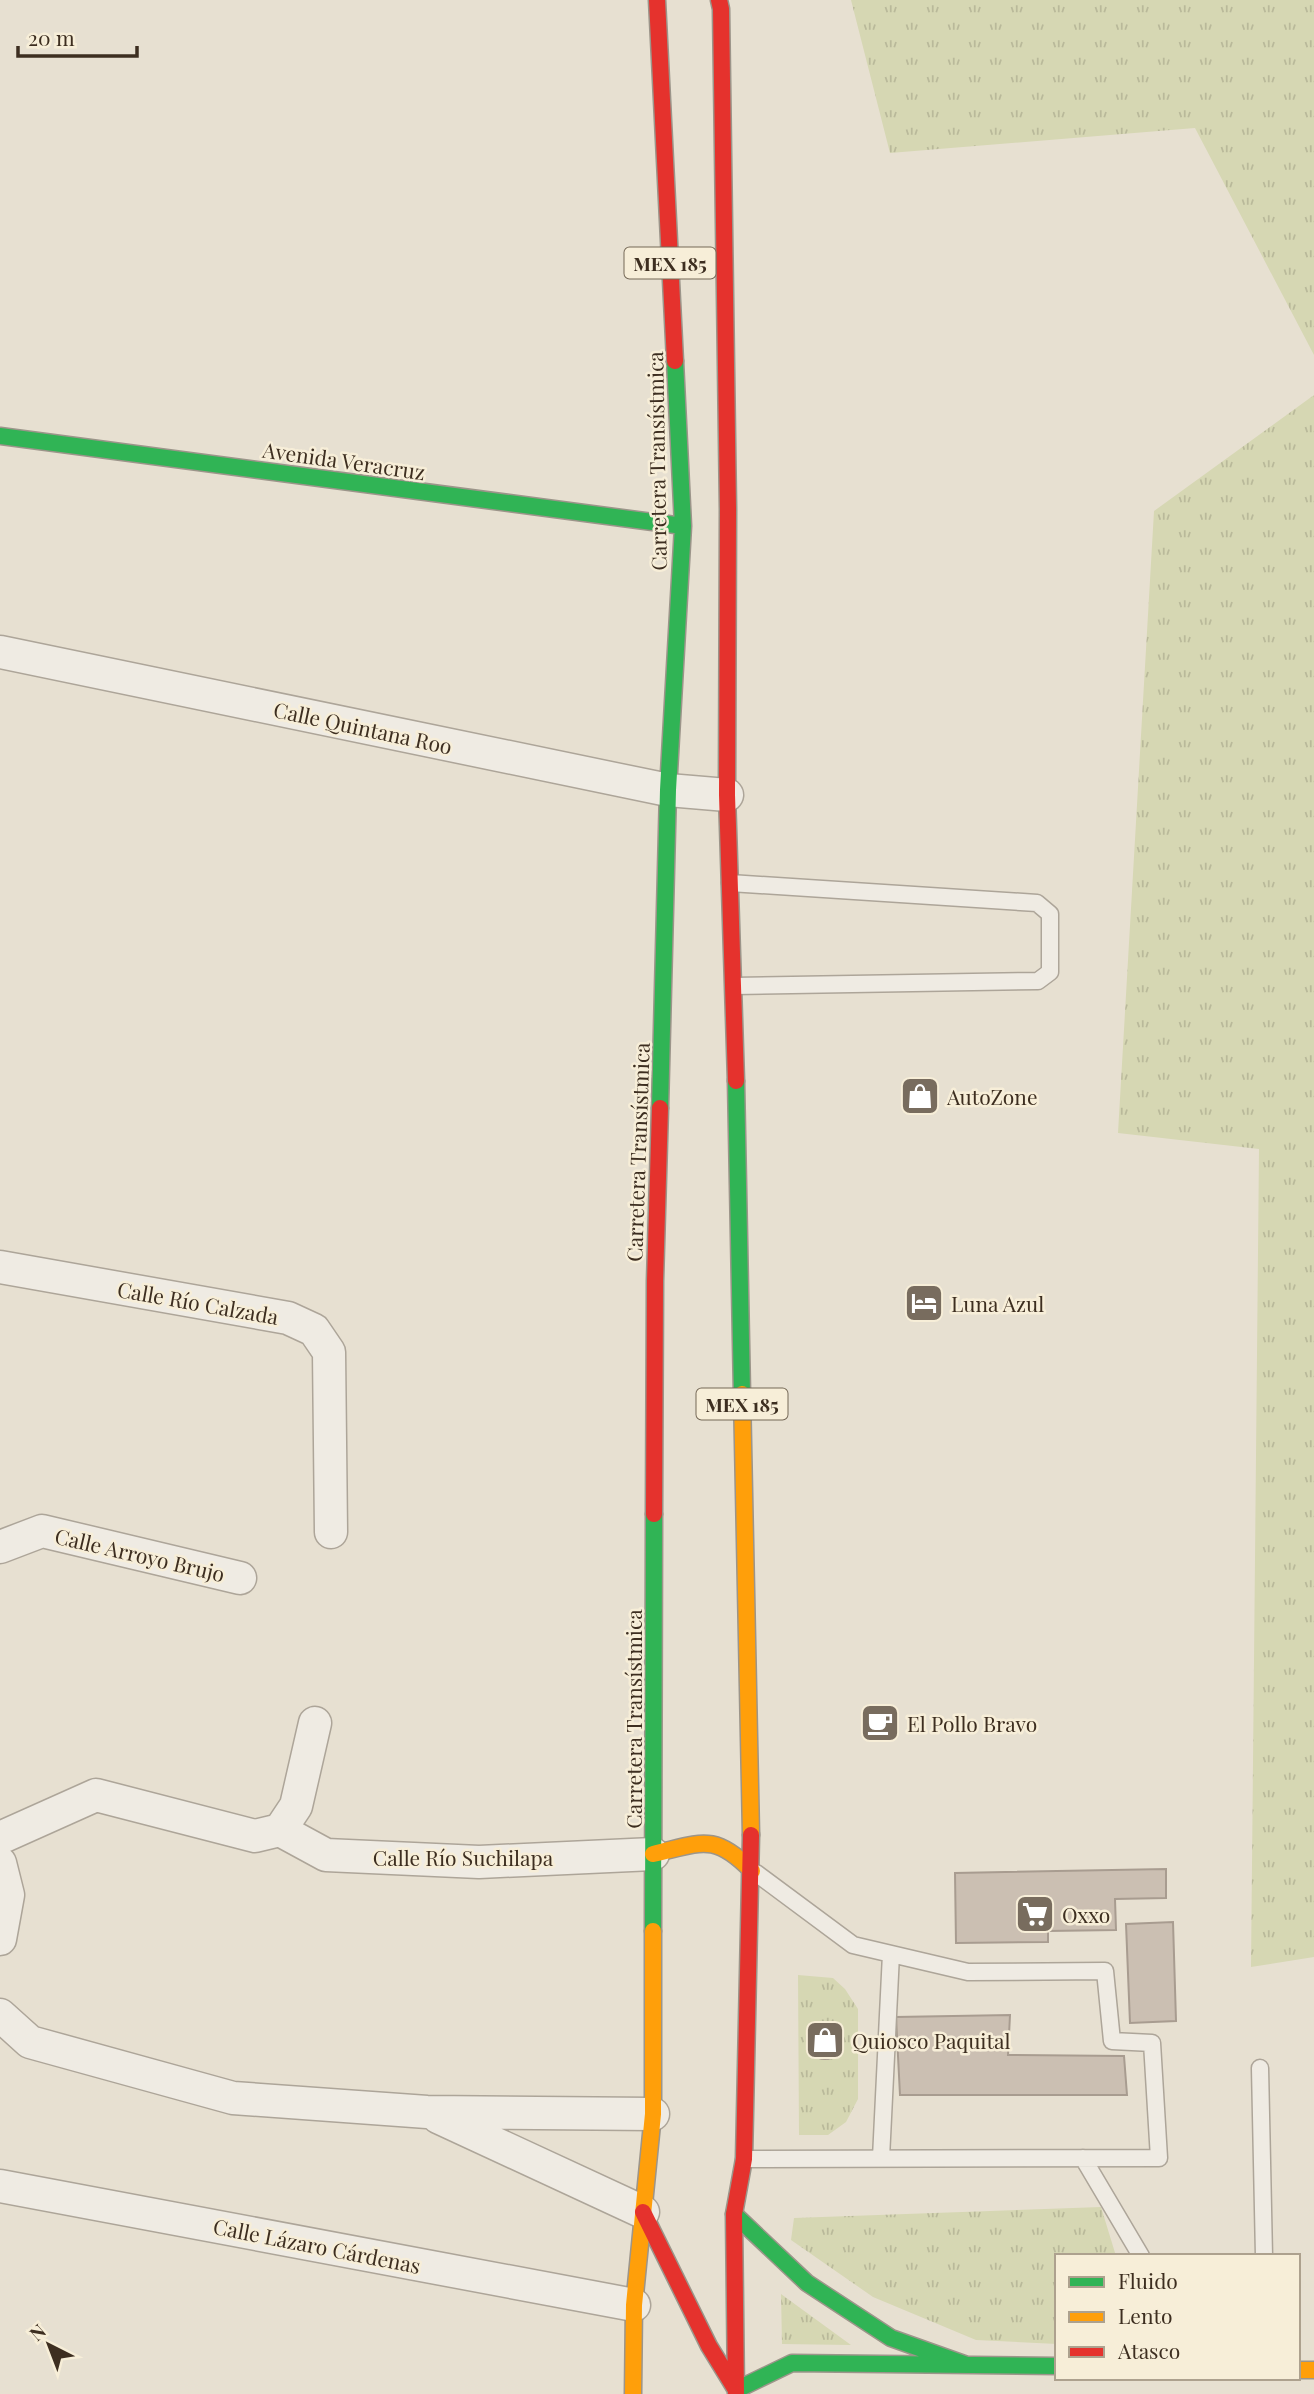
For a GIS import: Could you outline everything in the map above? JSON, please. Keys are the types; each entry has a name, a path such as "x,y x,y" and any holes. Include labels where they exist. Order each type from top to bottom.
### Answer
{"main road":[{"name":"Carretera Transístmica","path":"634,2305 653,2114 655,1281 668,790 683,526 657,0"},
{"name":"MEX 185","path":"719,0 728,509 727,795 734,986 752,1871 744,2159 734,2214 737,2393"},
{"name":"Avenida Veracruz","path":"0,436 683,526"},
{"path":"653,1854 688,1846 715,1844 735,1854 752,1871"},
{"path":"643,2212 709,2346 737,2393 792,2363 1055,2366"},
{"path":"734,2214 807,2283 891,2338 967,2365"},
{"name":"MEX 185","path":"633,2394 634,2305"}],"street":[{"name":"Calle Quintana Roo","path":"0,652 668,790 727,795"},
{"name":"Calle Río Calzada","path":"0,1266 288,1318 314,1330 329,1352 331,1532"},
{"name":"Calle Arroyo Brujo","path":"0,1547 42,1531 240,1578"},
{"path":"0,1839 96,1795 256,1836 280,1830 296,1806 315,1723"},
{"name":"Calle Río Suchilapa","path":"280,1830 326,1855 479,1862 653,1854"},
{"path":"0,1863 8,1895 0,1939"},
{"path":"0,2015 30,2042 233,2098 427,2112 653,2114"},
{"path":"427,2112 643,2212"},
{"name":"Calle Lázaro Cárdenas","path":"0,2186 634,2305"}],"lane":[{"path":"730,883 1037,903 1050,914 1050,972 1038,981 734,986"},
{"path":"744,2159 1158,2158 1152,2043 1112,2041 1105,1971 968,1972 853,1945 752,1871"},
{"path":"881,2158 891,1954"},
{"path":"1260,2068 1264,2254"},
{"path":"1083,2158 1140,2254"}],"green space":[{"path":"851,0 1314,0 1314,355 1195,128 890,153"},
{"path":"1314,395 1314,1957 1251,1967 1259,1149 1118,1133 1154,511"},
{"path":"798,1975 833,1978 845,1989 858,2009 858,2099 846,2122 828,2135 799,2135"},
{"path":"1101,2207 1115,2254 1055,2254 1055,2344 976,2340 873,2297 791,2240 794,2218"},
{"path":"781,2294 851,2345 782,2344"}],"building":[{"name":"Oxxo","path":"1166,1869 1166,1898 1115,1899 1116,1930 1048,1931 1048,1942 956,1943 955,1873"},
{"path":"1173,1922 1176,2021 1130,2023 1126,1924"},
{"path":"1010,2015 1008,2055 1124,2056 1127,2095 900,2095 896,2017"},
{"name":"Quiosco Paquital","path":"825,2023 838,2028 843,2041 838,2054 825,2059 812,2054 807,2041 812,2028"}],"traffic: fast":[{"path":"675,361 683,526"},
{"path":"0,436 683,526"},
{"path":"660,1108 668,790 683,526"},
{"path":"736,1081 742,1394"},
{"path":"653,1931 654,1514"},
{"path":"734,2214 807,2283 891,2338 967,2365"},
{"path":"736,2390 792,2363 1055,2366"}],"traffic: slow":[{"path":"742,1394 751,1835"},
{"path":"653,1854 706,1844 727,1850 752,1871"},
{"path":"633,2394 634,2305 653,2114 653,1931"},
{"path":"1300,2370 1314,2370"}],"traffic: jam":[{"path":"657,0 675,361"},
{"path":"719,0 728,509"},
{"path":"728,509 727,795 736,1081"},
{"path":"654,1514 655,1281 660,1108"},
{"path":"736,2394 734,2214 744,2159 751,1835"},
{"path":"643,2212 709,2346 736,2390"}],"place":[{"name":"AutoZone","path":"920,1096"},
{"name":"Luna Azul","path":"924,1303"},
{"name":"El Pollo Bravo","path":"880,1723"},
{"name":"Oxxo","path":"1035,1914"},
{"name":"Quiosco Paquital","path":"825,2040"}]}
